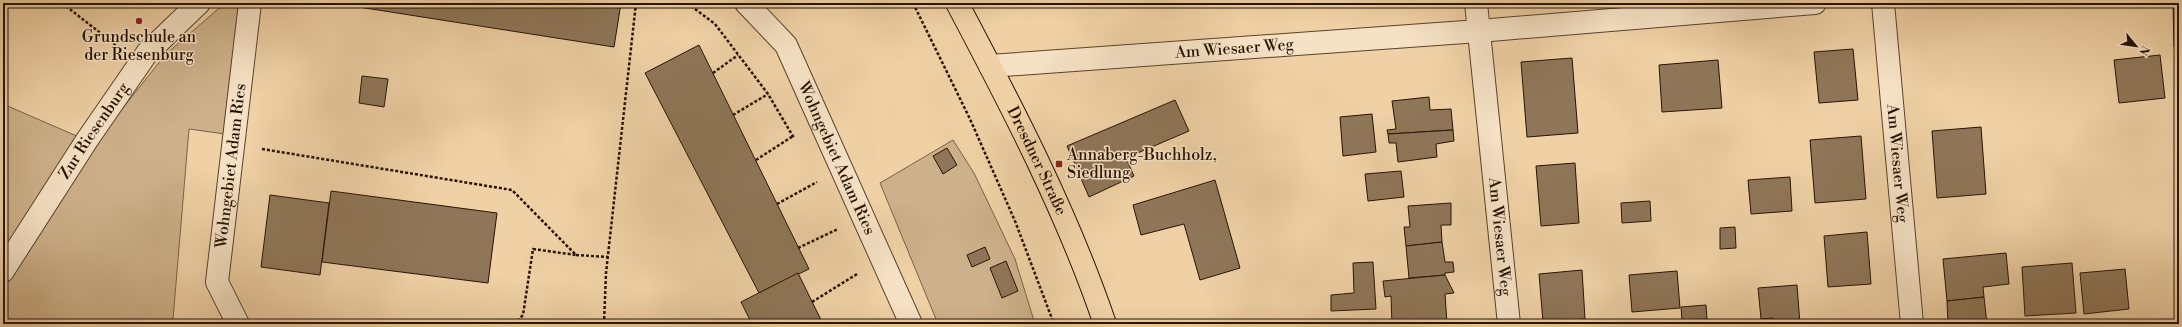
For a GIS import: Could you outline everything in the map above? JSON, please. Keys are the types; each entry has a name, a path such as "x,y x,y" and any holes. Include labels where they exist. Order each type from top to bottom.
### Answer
{"main road":[{"name":"Dresdner Straße","path":"957,3 1044,174 1091,282 1105,324"}],"street":[{"name":"Zur Riesenburg","path":"3,271 87,140 147,52 199,3"},
{"name":"Wohngebiet Adam Ries","path":"238,324 217,282 232,144 250,3"},
{"name":"Wohngebiet Adam Ries","path":"746,3 786,45 911,324"},
{"name":"Am Wiesaer Weg","path":"1476,3 1509,324"},
{"name":"Am Wiesaer Weg","path":"990,66 1479,31 1815,3"},
{"name":"Am Wiesaer Weg","path":"1883,3 1912,324"}],"path":[{"path":"62,3 118,46 147,52"},
{"path":"604,324 608,257 636,3"},
{"path":"687,3 715,24 768,94 796,142"},
{"path":"914,3 970,120 1015,221 1054,324"},
{"path":"713,73 738,56"},
{"path":"733,115 768,94"},
{"path":"756,160 793,136"},
{"path":"232,144 512,190 576,255"},
{"path":"814,175 821,188"},
{"path":"777,204 818,181"},
{"path":"836,222 842,235"},
{"path":"798,248 840,228"},
{"path":"515,324 523,315 533,249 576,255 608,257"},
{"path":"812,302 859,272 862,280"}],"shaded area":[{"path":"225,3 239,3 225,134 189,129 173,319 175,324 3,324 3,284 91,148 165,55"},
{"path":"3,104 79,137 3,257"},
{"path":"953,140 974,173 1015,259 1035,324 938,324 880,183"}],"building":[{"path":"333,3 621,3 614,47"},
{"path":"2173,4 2179,4 2179,46 2174,47"},
{"path":"699,45 809,269 759,293 645,73"},
{"path":"1853,49 1858,100 1819,103 1814,52"},
{"path":"2160,55 2165,98 2119,103 2114,60"},
{"path":"1572,58 1578,133 1527,137 1521,62"},
{"path":"1718,60 1722,108 1662,112 1659,65"},
{"path":"362,76 388,79 384,107 359,103"},
{"path":"1429,97 1430,110 1451,109 1453,130 1388,134 1387,130 1396,129 1392,101"},
{"path":"1175,100 1189,131 1126,158 1134,176 1089,197 1067,146"},
{"path":"1372,114 1376,152 1343,156 1340,117"},
{"path":"1981,127 1986,194 1937,198 1932,131"},
{"path":"1453,130 1454,141 1436,144 1437,157 1398,162 1396,143 1389,143 1388,134"},
{"path":"1861,136 1866,199 1815,203 1810,140"},
{"path":"947,148 957,165 943,174 933,156"},
{"path":"1575,163 1579,223 1541,226 1536,166"},
{"path":"1401,171 1404,197 1368,201 1365,174"},
{"path":"1790,177 1792,211 1751,214 1748,180"},
{"path":"1215,180 1240,268 1200,280 1184,224 1141,235 1133,205"},
{"path":"331,191 497,213 488,283 322,262"},
{"path":"270,195 329,203 320,275 261,267"},
{"path":"1650,201 1651,221 1622,223 1621,203"},
{"path":"1451,203 1451,225 1441,225 1442,242 1406,246 1404,227 1410,227 1408,206"},
{"path":"1735,227 1736,248 1720,249 1720,228"},
{"path":"1867,232 1871,284 1828,287 1824,236"},
{"path":"1442,242 1445,262 1453,262 1454,272 1445,273 1445,275 1409,278 1406,246"},
{"path":"985,247 990,259 972,267 967,255"},
{"path":"2006,253 2009,284 1983,287 1984,297 1947,301 1943,259"},
{"path":"1006,261 1018,291 1002,298 990,268"},
{"path":"1373,262 1376,309 1331,311 1331,295 1354,293 1353,263"},
{"path":"2072,263 2076,313 2025,316 2022,267"},
{"path":"2125,269 2129,309 2084,314 2080,273"},
{"path":"1582,270 1585,319 1543,322 1539,274"},
{"path":"1677,271 1680,308 1632,312 1629,275"},
{"path":"798,273 823,324 752,324 741,302"},
{"path":"1445,275 1454,293 1445,294 1447,324 1392,324 1391,296 1385,297 1383,281"},
{"path":"1797,285 1800,324 1773,324 1773,318 1761,319 1758,288"},
{"path":"1984,297 1987,324 1948,324 1947,301"},
{"path":"1706,305 1707,319 1682,320 1681,307"},
{"path":"1738,322 1738,324 1714,324"}],"place":[{"name":"Grundschule an der Riesenburg","path":"139,21"},
{"name":"Annaberg-Buchholz, Siedlung","path":"1059,164"}]}
